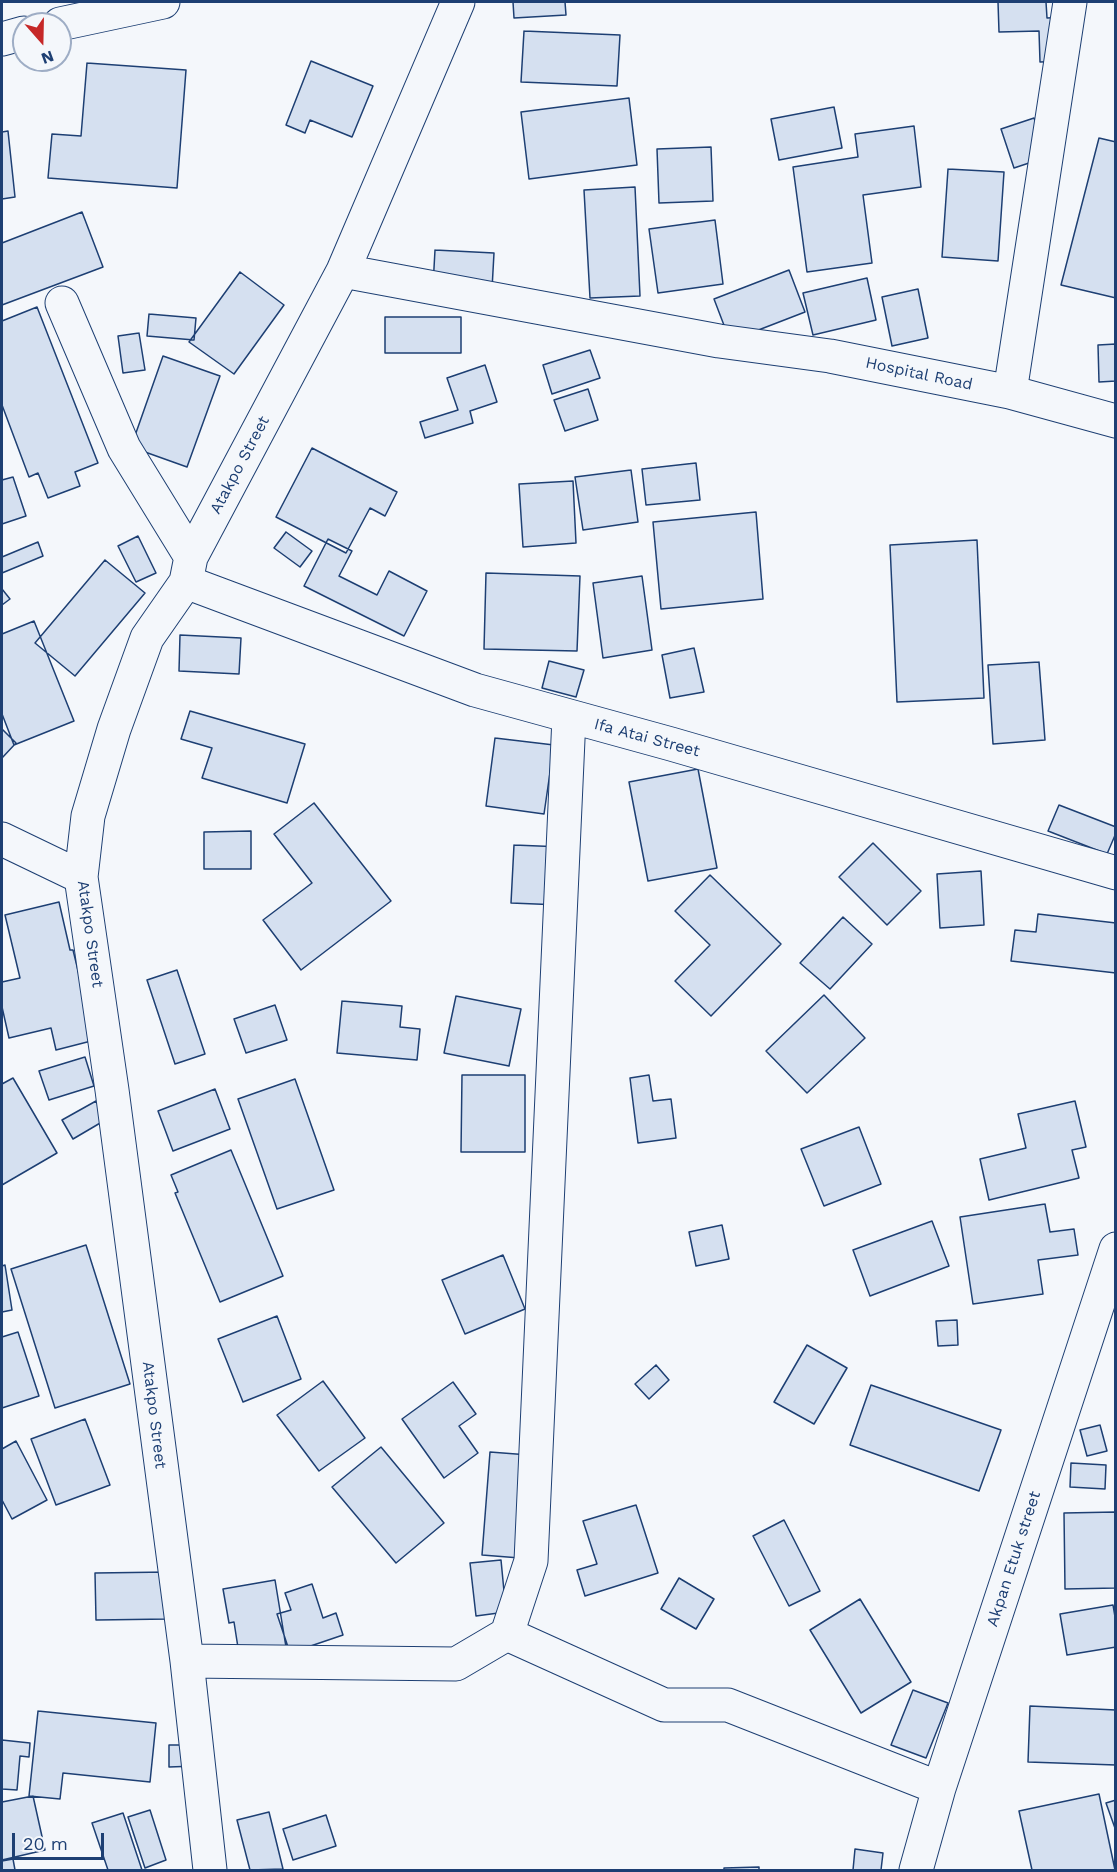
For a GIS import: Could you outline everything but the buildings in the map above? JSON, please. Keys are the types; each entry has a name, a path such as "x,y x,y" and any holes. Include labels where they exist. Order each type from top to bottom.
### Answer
{"street":[{"path":"72,21 163,2"},
{"name":"Atakpo Street","path":"210,1870 187,1661 112,1090 81,877 88,816 114,729 147,638 189,569 343,272 458,2"},
{"path":"1010,392 1070,2"},
{"name":"Hospital Road","path":"343,272 719,341 830,356 1010,392 1116,421"},
{"path":"63,303 124,448 189,569"},
{"name":"Ifa Atai Street","path":"189,569 475,690 692,750 1116,873"},
{"path":"187,1661 456,1664 507,1634 531,1560 569,717"},
{"path":"2,839 81,877"},
{"name":"Akpan Etuk street","path":"916,1870 939,1788 1113,1266"},
{"path":"507,1634 664,1705 728,1705 939,1788"}]}
